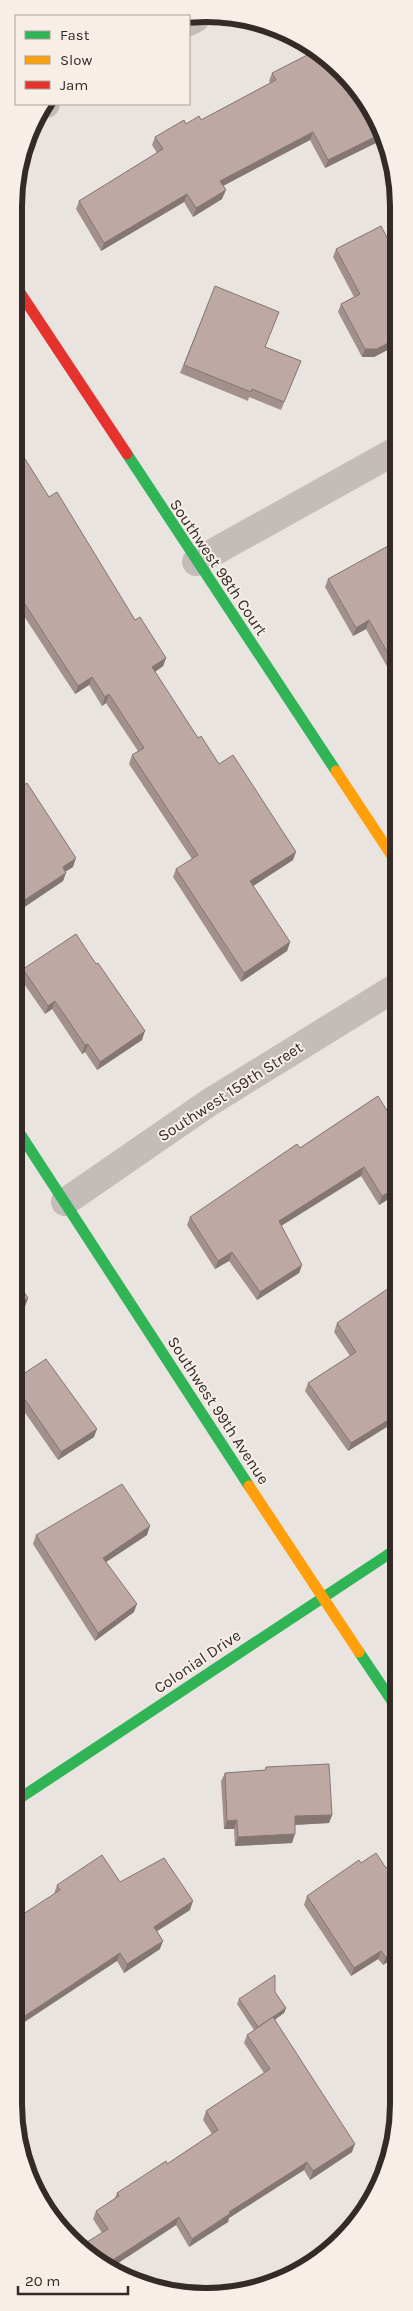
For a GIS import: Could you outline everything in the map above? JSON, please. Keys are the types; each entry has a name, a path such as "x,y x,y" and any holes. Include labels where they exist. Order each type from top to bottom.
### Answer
{"street":[{"name":"Southwest 98th Court","path":"22,297 390,853"},
{"path":"196,562 390,454"},
{"name":"Southwest 159th Street","path":"65,1202 210,1102 390,991"},
{"name":"Southwest 99th Avenue","path":"22,1137 282,1537 390,1698"},
{"name":"Colonial Drive","path":"22,1797 390,1553"}],"building":[{"path":"309,54 328,68 345,85 366,115 376,136 328,160 313,132 220,181 226,190 196,208 187,194 104,243 79,201 163,149 155,137 184,120 186,124 199,116 201,120 276,80 272,73"},
{"path":"381,226 390,243 390,342 377,349 365,349 341,304 360,294 336,249"},
{"path":"215,286 279,312 265,347 301,361 284,402 252,389 251,392 184,365"},
{"path":"22,454 49,497 57,492 135,620 140,617 166,658 152,667 198,738 201,736 219,764 233,755 296,852 250,881 290,942 244,973 176,869 198,855 132,755 144,748 109,694 105,697 92,677 78,686 22,600"},
{"path":"390,545 390,657 369,620 356,628 328,579"},
{"path":"27,783 76,858 63,867 66,873 22,902 22,786"},
{"path":"76,934 145,1031 100,1062 88,1044 85,1045 55,1001 48,1006 23,969"},
{"path":"378,1096 390,1115 390,1192 382,1196 364,1167 279,1221 302,1265 260,1292 232,1252 218,1261 190,1217 297,1144 300,1148"},
{"path":"390,1287 390,1419 351,1443 308,1383 356,1352 337,1323"},
{"path":"22,1289 28,1298 22,1302"},
{"path":"46,1359 97,1429 61,1452 22,1396 22,1375"},
{"path":"122,1484 150,1526 103,1558 137,1604 98,1633 36,1535"},
{"path":"329,1764 332,1815 295,1816 295,1834 238,1837 237,1820 227,1821 225,1773 266,1770 266,1767"},
{"path":"376,1853 386,1868 390,1865 390,1954 386,1957 381,1951 354,1968 307,1896 359,1860 361,1863"},
{"path":"102,1855 120,1882 164,1858 193,1901 154,1927 163,1941 127,1964 120,1953 22,2018 22,1915 60,1890 57,1885"},
{"path":"275,1975 275,1992 286,2008 258,2027 239,1999"},
{"path":"273,2017 355,2144 313,2171 307,2162 229,2212 231,2213 192,2239 179,2217 110,2261 85,2243 108,2229 96,2211 119,2196 117,2193 166,2161 167,2164 218,2130 206,2111 270,2069 247,2035"}],"traffic: fast":[{"path":"127,454 336,771"},
{"path":"22,1137 249,1486"},
{"path":"22,1797 390,1553"},
{"path":"359,1652 390,1698"}],"traffic: slow":[{"path":"336,771 390,853"},
{"path":"249,1486 359,1652"}],"traffic: jam":[{"path":"22,296 127,454"}]}
